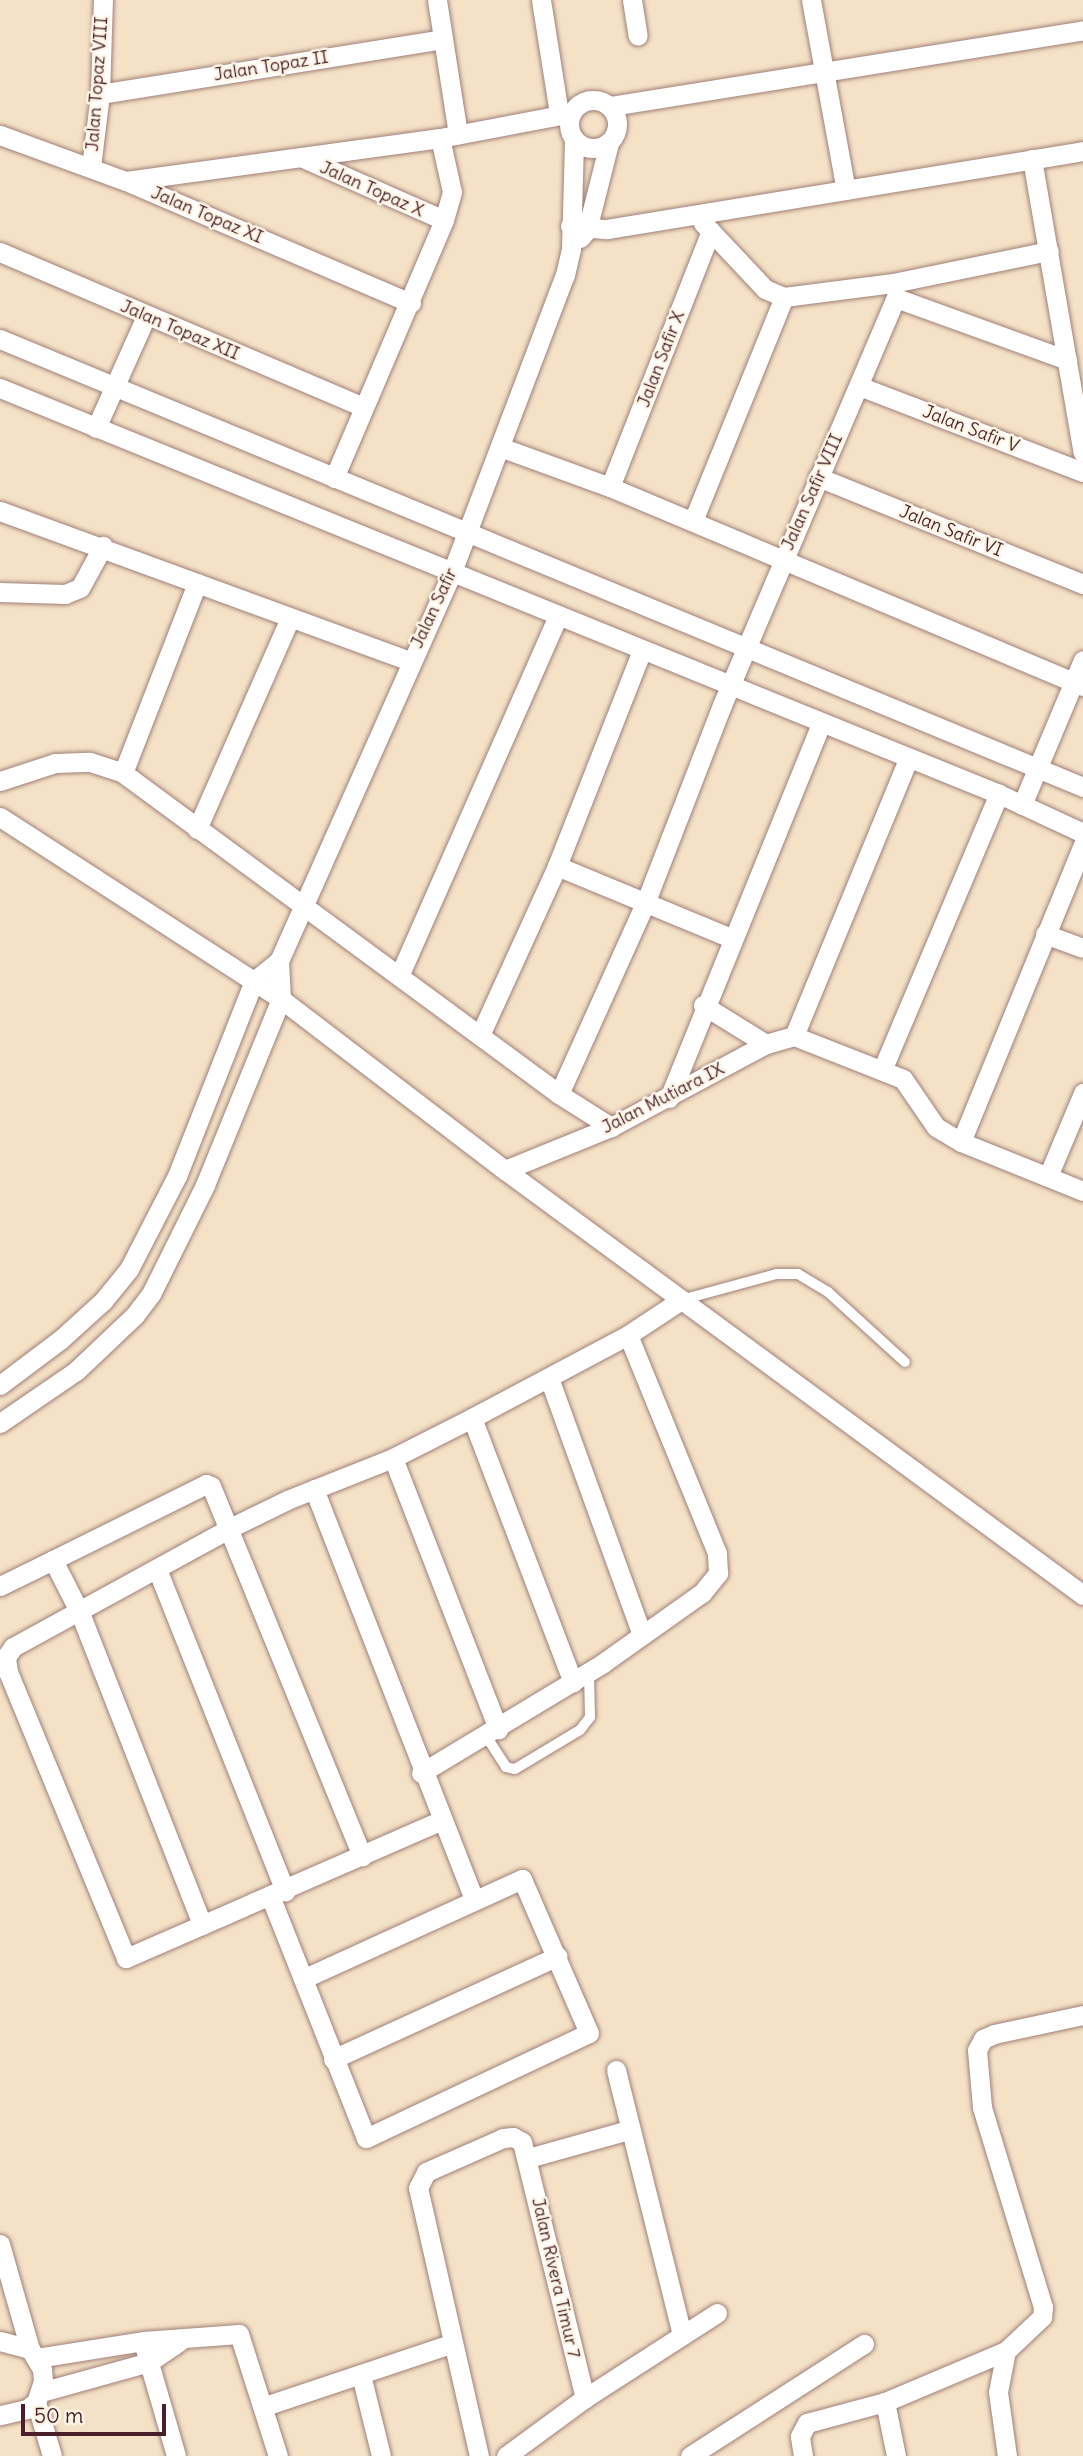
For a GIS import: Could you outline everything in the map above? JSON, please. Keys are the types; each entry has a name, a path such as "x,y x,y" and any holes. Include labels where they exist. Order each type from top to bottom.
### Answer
{"street":[{"name":"Jalan Topaz VIII","path":"91,167 100,94 103,0"},
{"path":"334,478 361,406 411,303 444,220 452,192 443,39 437,0"},
{"path":"541,0 565,113 574,139 591,149 609,143 618,121 611,106"},
{"path":"632,0 638,36"},
{"path":"811,0 846,190"},
{"path":"126,181 449,136 565,113 589,99 611,106 825,74 1083,30"},
{"name":"Jalan Topaz II","path":"100,94 443,39"},
{"name":"Jalan Topaz XI","path":"0,135 126,181 411,303"},
{"name":"Jalan Safir","path":"574,139 578,228"},
{"name":"Jalan Safir","path":"279,961 409,662 452,572 500,447 609,143"},
{"path":"578,228 696,215 1083,151"},
{"name":"Jalan Topaz X","path":"299,157 444,220"},
{"path":"1032,159 1083,453"},
{"path":"696,215 765,289 784,297 895,290 1049,251"},
{"name":"Jalan Safir X","path":"610,487 711,231"},
{"name":"Jalan Topaz XII","path":"0,252 361,406"},
{"path":"895,290 1067,360"},
{"name":"Jalan Safir VIII","path":"559,1094 646,901 783,558 859,386 895,290"},
{"path":"694,521 784,297"},
{"path":"96,428 146,316"},
{"path":"0,339 116,384 334,478 466,530 1083,787"},
{"name":"Jalan Safir V","path":"859,386 1083,472"},
{"path":"0,388 558,615 730,688 999,794 1083,833"},
{"path":"500,447 694,521 1079,685"},
{"name":"Jalan Safir VI","path":"818,477 1083,584"},
{"path":"0,511 103,546 289,620 409,662"},
{"path":"0,592 65,594 80,588 103,546"},
{"path":"123,773 197,583"},
{"path":"400,974 558,615"},
{"path":"197,829 289,620"},
{"path":"481,1033 557,866 642,650"},
{"path":"1022,806 1079,685 1083,660"},
{"path":"669,1098 703,1005 821,723"},
{"path":"908,759 794,1036 883,1068 903,1079 936,1128 961,1142 1049,1174 1083,1191"},
{"path":"0,781 55,762 90,762 123,773 481,1033 559,1094 611,1126"},
{"path":"883,1068 999,794"},
{"path":"0,817 281,999 505,1170 1083,1595"},
{"path":"961,1142 1083,844"},
{"path":"557,866 732,938"},
{"path":"1045,934 1083,948"},
{"path":"0,1385 60,1340 130,1269 177,1176 254,981 279,961"},
{"path":"0,1423 76,1371 151,1294 205,1185 281,999 279,961"},
{"path":"703,1005 766,1044"},
{"name":"Jalan Mutiara IX","path":"505,1170 611,1126 669,1098 766,1044 794,1036"},
{"path":"1049,1174 1083,1093"},
{"path":"442,1820 131,1958 121,1954 8,1672 6,1657 13,1647 80,1613 232,1527 314,1489 393,1458 628,1335 681,1300"},
{"path":"421,1773 492,1733 581,1677 708,1587 719,1563 628,1335"},
{"path":"549,1378 642,1635"},
{"path":"472,1418 581,1677"},
{"path":"393,1458 492,1733"},
{"path":"0,1586 206,1484 213,1489 232,1527 362,1856"},
{"path":"314,1489 421,1773 474,1900"},
{"path":"53,1559 80,1613 202,1925"},
{"path":"157,1569 278,1894 304,1978 333,2059 363,2134 370,2137 588,2035 558,1956 522,1879 304,1978"},
{"path":"333,2059 558,1956"},
{"path":"803,2456 800,2436 807,2423 885,2402 1006,2351 1040,2320 1044,2307 982,2107 977,2050 983,2039 994,2034 1083,2015"},
{"path":"616,2070 628,2130 682,2334"},
{"path":"479,2456 419,2182 426,2172 508,2137 520,2140 528,2158 628,2130"},
{"name":"Jalan Rivera Timur 7","path":"528,2158 585,2398"},
{"path":"0,2244 43,2381 38,2397 52,2456"},
{"path":"506,2456 585,2398 717,2313"},
{"path":"0,2341 34,2354 143,2341 179,2342 239,2334 265,2406 278,2456"},
{"path":"143,2341 176,2456"},
{"path":"0,2415 17,2414 38,2397 149,2362 179,2342"},
{"path":"265,2406 453,2343"},
{"path":"690,2456 864,2344"},
{"path":"1006,2351 998,2392 1007,2456"},
{"path":"361,2375 381,2456"},
{"path":"885,2402 896,2456"}],"lane":[{"path":"681,1300 768,1276 797,1273 828,1292 905,1362"},
{"path":"492,1733 506,1767 515,1769 580,1730 590,1717 581,1677"}]}
